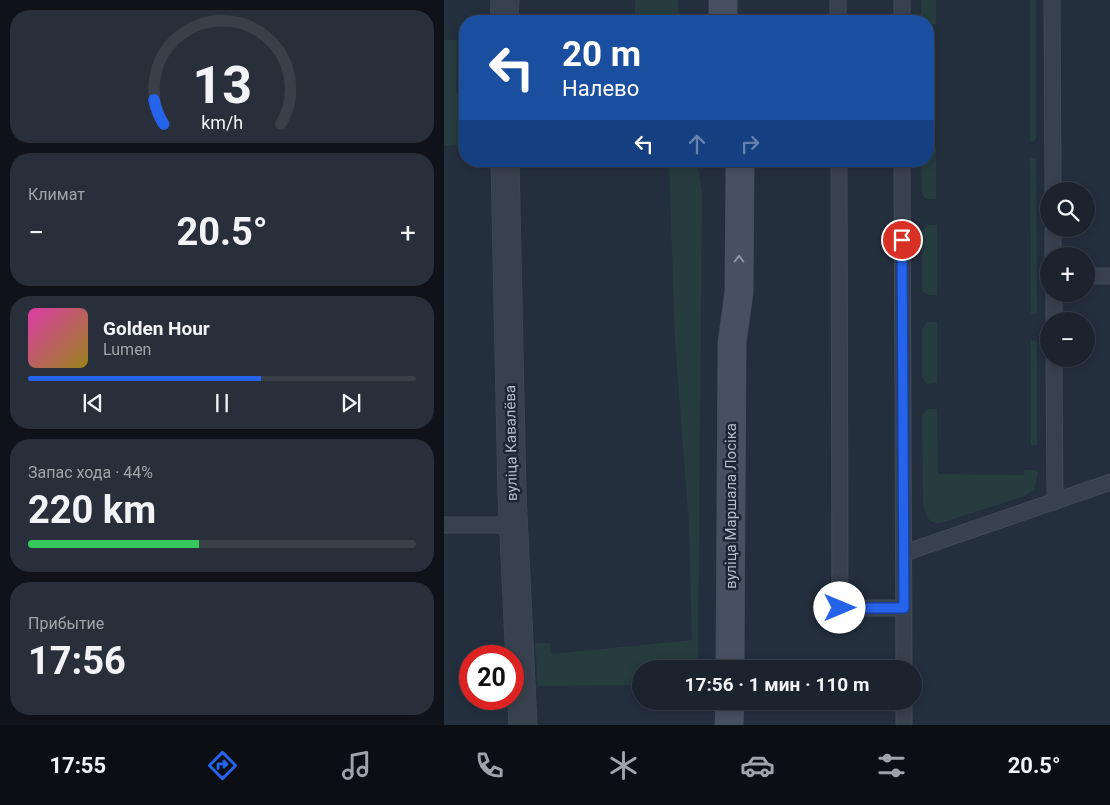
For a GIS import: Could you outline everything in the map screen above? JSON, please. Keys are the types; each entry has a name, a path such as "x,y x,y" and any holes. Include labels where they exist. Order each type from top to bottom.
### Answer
{"main road":[{"path":"723,0 723,15"},
{"path":"741,0 741,15"},
{"name":"вуліца Маршала Лосіка","path":"722,167 722,294 732,343"},
{"name":"вуліца Маршала Лосіка","path":"730,660 732,343 739,292 740,167"},
{"path":"729,725 730,710"}],"street":[{"path":"504,15 505,0"},
{"name":"вуліца Кавалёва","path":"505,167 513,525 523,725"}],"lane":[{"path":"838,0 838,15"},
{"path":"902,0 902,15"},
{"path":"1052,0 1053,182"},
{"path":"839,167 840,608 904,608"},
{"path":"902,167 904,660"},
{"path":"1095,276 1110,276"},
{"path":"1054,367 1055,502"},
{"path":"904,553 1110,482"},
{"path":"444,526 513,525"},
{"path":"904,710 904,725"}],"green space":[{"path":"635,0 678,0 678,15 635,15"},
{"path":"921,0 936,0 936,24 934,24 934,15 921,15"},
{"path":"1030,0 1036,0 1036,138 1034,141 1030,141"},
{"path":"444,40 457,40 456,93 459,93 459,144 444,146"},
{"path":"934,49 936,49 936,121 934,121"},
{"path":"934,147 936,147 936,199 926,199 922,194 921,167 934,167"},
{"path":"1030,158 1036,160 1037,311 1035,314 1031,314"},
{"path":"669,167 698,167 702,193 698,657 697,660 632,660 632,685 538,686 535,643 550,643 551,654 692,640 689,525 675,341"},
{"path":"927,225 937,225 937,295 927,295 922,290 922,231"},
{"path":"927,322 937,322 937,383 927,384 922,378 922,329"},
{"path":"1035,340 1037,344 1037,445 1031,445 1031,341"},
{"path":"927,409 937,409 938,474 1024,475 1024,470 1035,470 1038,473 1034,489 1024,496 941,523 933,522 927,518 923,502 922,415"}],"route":[{"path":"840,608 904,608 902,240"}]}
